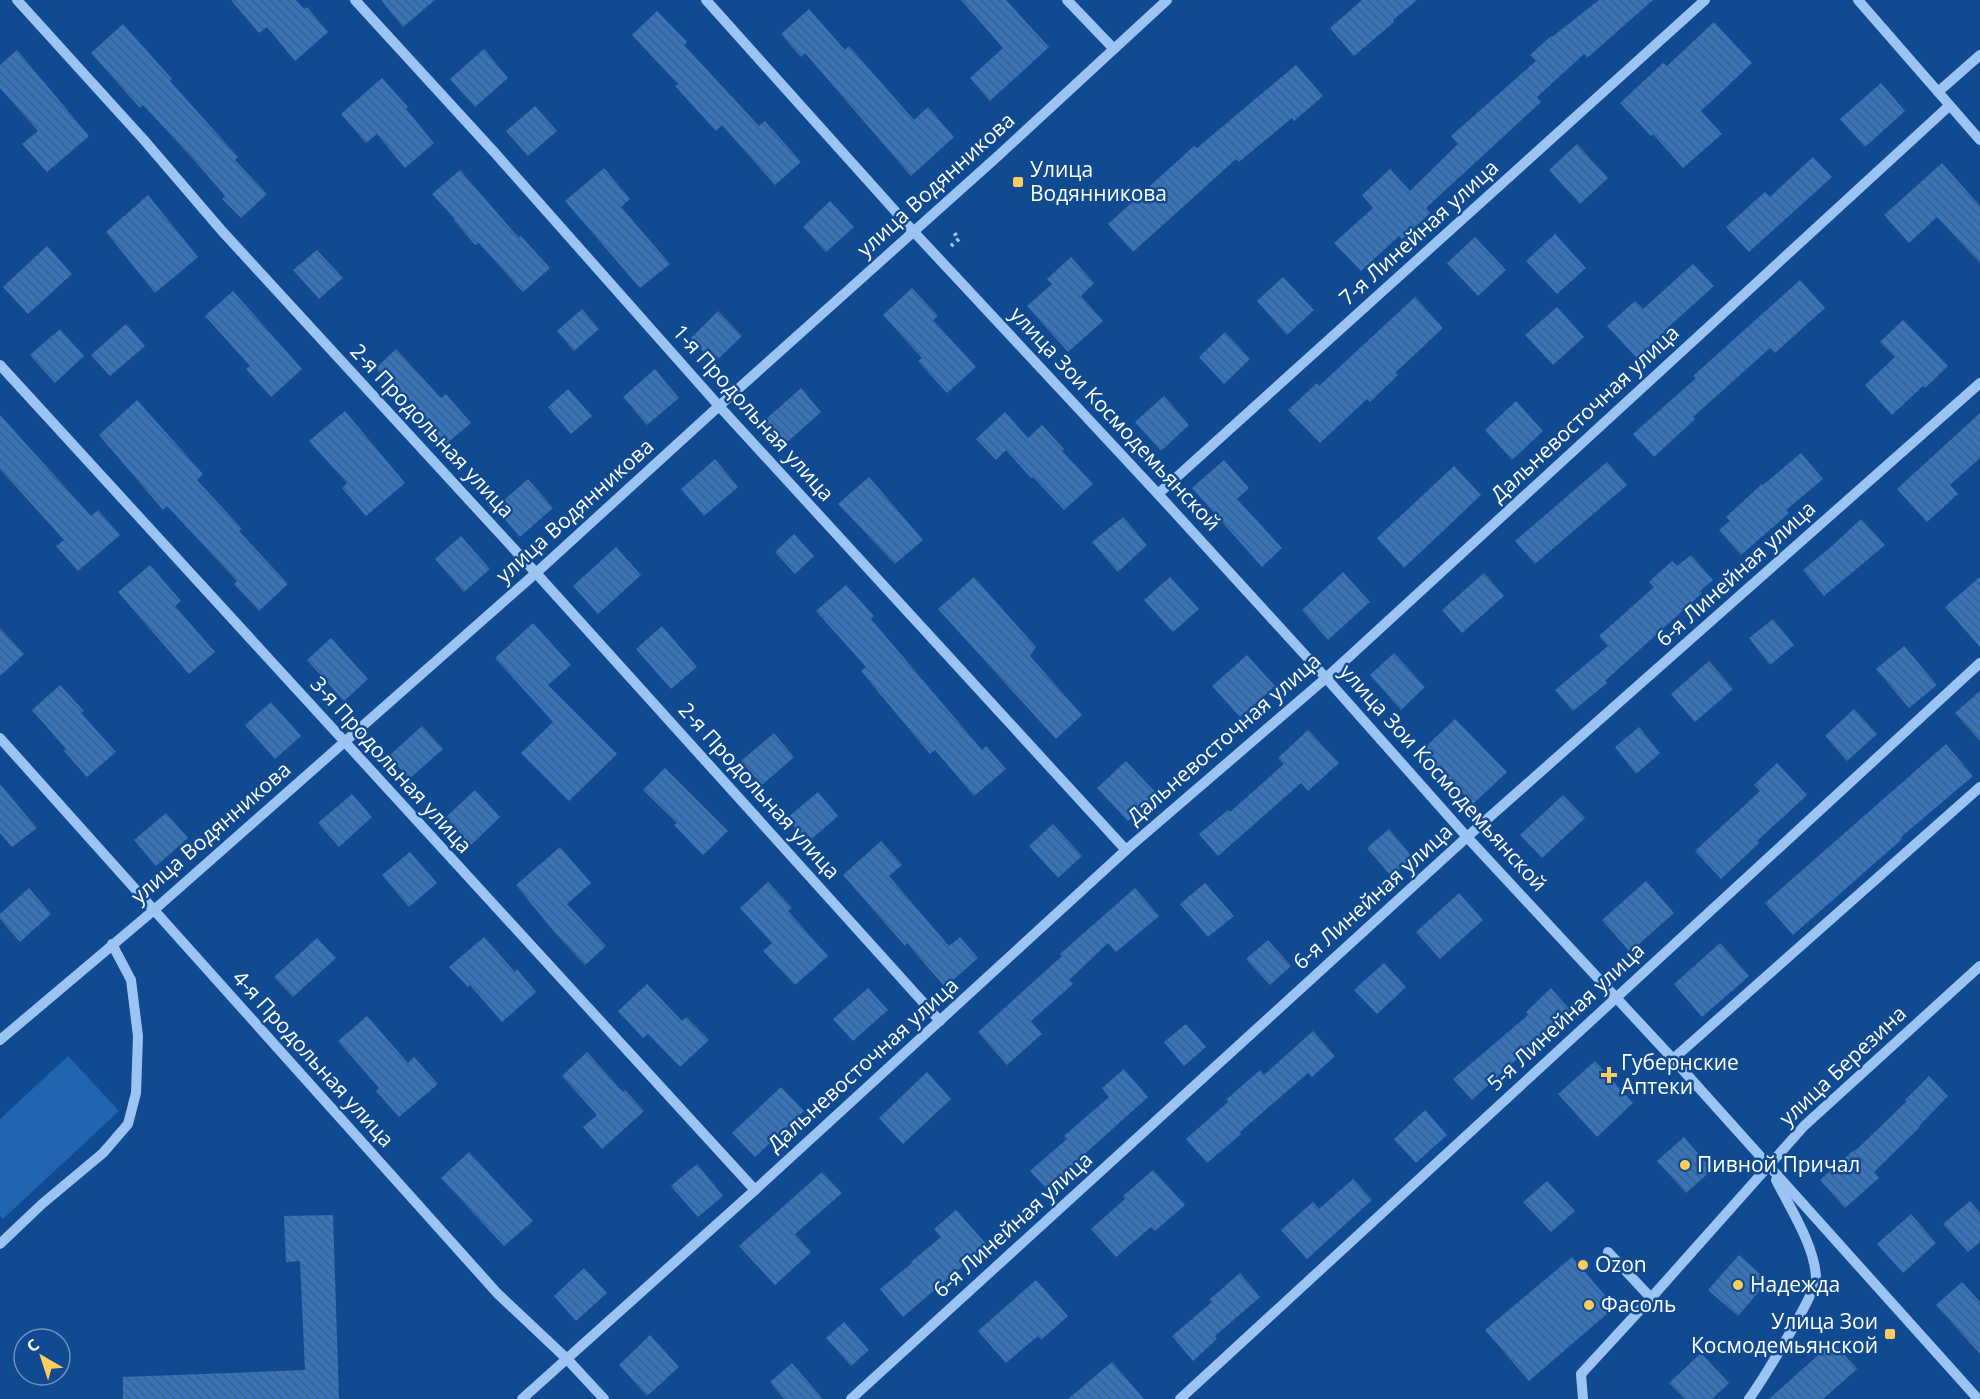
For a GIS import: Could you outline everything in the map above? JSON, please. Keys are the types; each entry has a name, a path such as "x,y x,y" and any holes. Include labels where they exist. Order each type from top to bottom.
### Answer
{"street":[{"name":"2-я Продольная улица","path":"17,0 144,140 222,231 536,573 940,1021"},
{"name":"1-я Продольная улица","path":"355,0 495,153 719,406 1126,850"},
{"name":"улица Зои Космодемьянской","path":"706,0 914,232 1158,494 1467,837 1673,1059 1978,1399"},
{"path":"1067,0 1114,49"},
{"name":"улица Водянникова","path":"0,1040 154,910 536,573 1167,0"},
{"name":"7-я Линейная улица","path":"1158,494 1706,0"},
{"path":"1858,0 1980,140"},
{"path":"1938,92 1980,55"},
{"name":"Дальневосточная улица","path":"522,1399 1126,850 1326,678 1949,106"},
{"name":"3-я Продольная улица","path":"0,365 754,1190"},
{"name":"6-я Линейная улица","path":"851,1399 1467,837 1980,383"},
{"name":"5-я Линейная улица","path":"1180,1399 1980,663"},
{"name":"4-я Продольная улица","path":"0,738 497,1293 567,1359 604,1399"},
{"path":"1673,1059 1980,787"},
{"path":"0,1244 42,1204 103,1153 128,1124 136,1093 138,1036 131,980 112,944"},
{"name":"улица Березина","path":"1583,1399 1581,1374 1804,1126 1832,1098 1980,966"},
{"path":"1749,1399 1792,1329 1816,1280 1808,1244 1768,1167"},
{"path":"1608,1252 1651,1298"}],"path":[{"path":"949,248 959,239 951,230"}],"shaded area":[{"path":"68,1056 119,1111 3,1219 0,1216 0,1119"}],"building":[{"path":"231,0 296,0 304,9 307,7 328,32 295,61 267,27 259,33"},
{"path":"381,0 435,0 403,27"},
{"path":"961,0 1006,0 1049,47 990,101 970,78 1003,48"},
{"path":"1362,0 1417,0 1354,56 1330,28"},
{"path":"1599,0 1653,0 1587,58 1584,54 1537,97 1541,102 1426,208 1430,213 1402,239 1399,236 1361,271 1334,243 1373,208 1362,195 1390,169 1410,191 1458,144 1451,136 1536,61 1530,55"},
{"path":"809,9 845,50 849,46 914,120 928,107 954,137 911,176 805,53 801,57 781,34"},
{"path":"657,11 687,42 684,45 759,126 765,121 801,162 775,185 722,125 716,131 675,86 678,84 632,35"},
{"path":"1714,22 1752,63 1701,111 1722,134 1683,168 1653,134 1651,136 1620,103 1663,63 1667,66"},
{"path":"123,24 238,157 235,160 267,194 241,218 222,199 225,196 195,161 143,105 140,108 91,53"},
{"path":"484,49 508,78 475,107 450,79"},
{"path":"17,50 89,136 47,172 22,144 38,131 0,88 0,65"},
{"path":"1296,65 1323,96 1294,121 1292,118 1239,162 1236,159 1133,252 1108,224 1194,146 1197,148"},
{"path":"382,78 408,107 406,109 434,143 405,168 377,134 366,143 341,114"},
{"path":"1881,83 1905,111 1865,147 1840,119"},
{"path":"535,106 557,131 528,156 506,131"},
{"path":"1577,144 1608,178 1580,204 1549,170"},
{"path":"1813,157 1832,177 1749,252 1726,227 1765,192 1770,197"},
{"path":"1942,163 1980,206 1980,263 1937,217 1909,243 1884,215"},
{"path":"604,168 630,199 621,207 670,264 640,288 565,201"},
{"path":"460,170 519,238 521,236 550,268 523,292 479,243 475,245 432,194"},
{"path":"148,195 198,257 155,293 106,232"},
{"path":"830,201 854,227 826,252 803,227"},
{"path":"1555,234 1586,268 1557,294 1526,261"},
{"path":"1475,237 1506,270 1478,296 1447,263"},
{"path":"47,246 72,274 28,314 3,287"},
{"path":"317,250 343,278 319,299 293,270"},
{"path":"1071,257 1094,283 1081,296 1103,321 1068,352 1027,306 1052,284 1047,279"},
{"path":"1693,264 1714,286 1637,358 1607,326 1635,301 1643,309"},
{"path":"1283,277 1314,310 1287,335 1257,301"},
{"path":"1800,280 1825,308 1775,353 1770,348 1693,417 1695,419 1654,457 1633,434 1696,378 1693,376"},
{"path":"912,288 938,316 933,320 976,367 947,393 918,361 922,358 883,315"},
{"path":"233,291 302,369 271,397 246,369 250,366 205,316"},
{"path":"1415,297 1443,328 1395,373 1398,375 1370,402 1367,399 1320,443 1288,410 1317,383 1319,386"},
{"path":"1557,307 1584,337 1553,365 1525,335"},
{"path":"582,309 599,329 574,351 557,331"},
{"path":"718,311 742,336 714,363 691,338"},
{"path":"1903,320 1948,366 1892,415 1865,385 1895,357 1880,342"},
{"path":"126,324 145,346 110,376 91,355"},
{"path":"60,329 84,356 55,383 30,355"},
{"path":"1225,332 1250,359 1224,384 1199,357"},
{"path":"396,349 441,398 446,394 471,423 446,444 409,400 406,402 376,368"},
{"path":"655,369 679,398 647,425 623,397"},
{"path":"801,388 821,412 784,445 764,421"},
{"path":"568,389 592,416 571,434 548,407"},
{"path":"1164,396 1189,425 1161,451 1135,422"},
{"path":"137,400 203,474 197,480 242,529 239,531 288,584 259,611 234,584 237,581 167,506 163,510 99,435"},
{"path":"1516,401 1543,431 1512,460 1485,430"},
{"path":"345,411 405,483 366,516 342,488 347,483 309,441"},
{"path":"1005,412 1028,438 1042,425 1064,449 1062,451 1093,484 1064,510 1006,450 996,460 976,439"},
{"path":"1980,413 1980,458 1950,485 1958,494 1927,522 1897,489"},
{"path":"0,415 91,516 98,510 120,535 78,571 56,546 64,540 0,469"},
{"path":"1801,453 1823,479 1786,510 1789,513 1741,555 1719,530 1730,521 1726,517"},
{"path":"715,459 738,487 704,516 681,489"},
{"path":"1224,460 1249,488 1237,499 1282,548 1262,567 1192,488"},
{"path":"1607,462 1627,485 1535,564 1515,541"},
{"path":"1454,466 1481,495 1404,568 1377,538"},
{"path":"869,477 923,540 895,564 838,504"},
{"path":"528,479 553,508 520,537 495,508"},
{"path":"1123,517 1147,545 1118,572 1092,542"},
{"path":"1861,519 1885,545 1824,596 1803,570"},
{"path":"794,534 814,556 795,574 775,552"},
{"path":"461,536 490,569 464,592 435,559"},
{"path":"616,547 641,575 598,614 573,586"},
{"path":"1691,555 1713,580 1700,591 1702,593 1605,681 1607,683 1573,711 1555,690 1608,646 1599,636 1654,587 1649,582 1672,561 1677,566"},
{"path":"150,565 181,601 175,606 215,652 189,674 118,592"},
{"path":"1343,572 1370,602 1328,640 1302,610"},
{"path":"1484,573 1504,596 1462,633 1442,610"},
{"path":"974,577 1036,647 1030,656 1082,715 1056,739 938,609"},
{"path":"1170,577 1199,609 1173,632 1144,600"},
{"path":"1980,577 1980,647 1945,607"},
{"path":"846,585 874,616 871,619 982,750 986,746 1006,769 974,796 935,750 930,754 861,671 866,667 816,611"},
{"path":"1773,619 1794,645 1770,665 1749,638"},
{"path":"533,623 571,665 548,685 617,754 569,801 521,753 553,722 495,658"},
{"path":"662,626 697,667 671,689 636,649"},
{"path":"0,628 24,654 0,676"},
{"path":"331,638 368,679 344,701 307,660"},
{"path":"1904,646 1937,685 1909,708 1876,669"},
{"path":"1394,653 1425,687 1401,710 1370,675"},
{"path":"1247,655 1275,686 1240,717 1212,686"},
{"path":"1709,661 1733,689 1695,722 1671,694"},
{"path":"60,685 84,711 81,713 116,752 87,777 32,710"},
{"path":"1980,691 1980,741 1955,713"},
{"path":"271,702 301,736 275,759 245,725"},
{"path":"1854,709 1877,734 1847,761 1825,736"},
{"path":"1455,719 1507,772 1473,804 1421,751"},
{"path":"422,726 443,749 409,779 389,756"},
{"path":"1639,727 1660,753 1636,774 1615,747"},
{"path":"1308,730 1339,763 1308,791 1301,783 1218,856 1199,834 1228,810 1230,812 1284,764 1278,758"},
{"path":"774,733 794,757 762,785 741,761"},
{"path":"1946,744 1973,776 1901,837 1902,839 1793,935 1765,903"},
{"path":"1126,761 1157,794 1128,821 1097,788"},
{"path":"1777,763 1807,795 1757,841 1759,843 1721,879 1695,851 1760,791 1754,785"},
{"path":"665,768 728,831 703,855 674,825 677,823 643,790"},
{"path":"0,784 37,828 12,847 0,833"},
{"path":"475,790 500,817 471,845 446,817"},
{"path":"818,792 838,816 808,842 787,818"},
{"path":"352,794 372,817 339,847 318,823"},
{"path":"1563,795 1585,818 1542,858 1520,835"},
{"path":"166,813 188,838 156,866 134,840"},
{"path":"1053,824 1082,856 1058,878 1029,846"},
{"path":"1389,829 1413,858 1391,876 1367,848"},
{"path":"881,841 902,865 889,876 949,946 960,937 978,958 945,987 907,943 905,946 843,875"},
{"path":"560,847 591,883 567,904 606,946 585,965 555,933 516,885"},
{"path":"410,852 437,883 409,907 382,875"},
{"path":"1646,881 1674,913 1630,952 1602,920"},
{"path":"768,882 792,908 788,911 828,956 795,985 763,951 772,943 740,908"},
{"path":"1205,883 1234,916 1208,937 1180,904"},
{"path":"29,888 51,914 20,942 0,919 0,914"},
{"path":"1135,888 1159,916 1116,952 1108,943 1069,980 1073,984 1031,1021 1042,1034 1007,1065 978,1032 1062,956 1060,954"},
{"path":"1459,893 1483,920 1440,959 1416,932"},
{"path":"484,937 515,972 517,969 536,992 502,1022 470,985 468,987 449,967"},
{"path":"317,938 336,958 293,997 274,977"},
{"path":"1268,940 1291,966 1270,985 1246,959"},
{"path":"1720,943 1749,976 1702,1017 1674,984"},
{"path":"1384,963 1406,987 1377,1014 1354,990"},
{"path":"647,984 682,1021 686,1017 709,1040 680,1067 648,1034 643,1038 618,1011"},
{"path":"868,988 888,1010 853,1041 833,1019"},
{"path":"1551,988 1570,1010 1472,1100 1453,1079 1528,1015 1526,1012"},
{"path":"367,1016 408,1063 414,1057 438,1084 399,1117 376,1091 379,1088 338,1041"},
{"path":"1186,1024 1206,1047 1184,1066 1164,1042"},
{"path":"1313,1031 1335,1056 1312,1077 1308,1073 1207,1163 1186,1139 1260,1070 1264,1075"},
{"path":"587,1052 623,1092 625,1090 644,1111 602,1149 583,1127 597,1115 562,1076"},
{"path":"1595,1061 1633,1103 1597,1137 1558,1094"},
{"path":"1124,1069 1148,1097 1068,1169 1071,1172 1049,1191 1030,1171 1067,1139 1064,1136 1109,1097 1102,1088"},
{"path":"927,1072 951,1099 903,1144 879,1118"},
{"path":"1929,1076 1948,1096 1874,1172 1879,1178 1845,1208 1820,1180 1855,1151 1907,1101 1905,1100"},
{"path":"781,1087 804,1111 755,1157 732,1133"},
{"path":"1425,1110 1447,1135 1416,1163 1394,1139"},
{"name":"Пивной Причал","path":"1684,1137 1712,1170 1686,1193 1657,1161"},
{"path":"469,1152 533,1221 504,1246 441,1178"},
{"path":"697,1164 723,1196 698,1217 671,1186"},
{"path":"1153,1170 1185,1205 1155,1231 1151,1227 1116,1257 1091,1229 1125,1199 1123,1196"},
{"path":"822,1172 842,1193 795,1234 811,1252 775,1285 739,1246"},
{"path":"1353,1179 1372,1200 1307,1259 1281,1230 1313,1202 1319,1209"},
{"path":"1547,1181 1575,1211 1551,1232 1523,1202"},
{"path":"1970,1201 1980,1213 1980,1242 1968,1252 1943,1224"},
{"path":"956,1210 987,1245 903,1317 880,1289 941,1237 934,1229"},
{"path":"1911,1214 1936,1243 1903,1273 1877,1244"},
{"path":"333,1215 339,1399 123,1399 123,1377 305,1370 300,1261 286,1262 284,1216"},
{"name":"Надежда","path":"1739,1255 1768,1281 1738,1316 1708,1290"},
{"path":"1572,1257 1615,1307 1529,1381 1485,1330"},
{"path":"584,1268 607,1293 576,1321 554,1296"},
{"path":"1240,1273 1260,1297 1215,1336 1217,1339 1193,1361 1172,1336 1212,1302 1209,1300"},
{"path":"1036,1280 1068,1316 1041,1340 1038,1336 1006,1363 978,1331"},
{"path":"1962,1282 1980,1302 1980,1354 1936,1305"},
{"path":"844,1322 869,1350 851,1366 826,1338"},
{"path":"650,1335 679,1367 647,1396 619,1365"},
{"path":"1833,1342 1857,1369 1823,1399 1769,1399"},
{"path":"1701,1353 1729,1383 1712,1399 1685,1399 1669,1383"},
{"path":"1112,1362 1144,1399 1068,1399"},
{"path":"792,1363 823,1399 784,1399 770,1382"}],"place":[{"name":"Улица Водянникова","path":"1018,182"},
{"name":"Губернские Аптеки","path":"1609,1075"},
{"name":"Пивной Причал","path":"1685,1165"},
{"name":"Ozon","path":"1583,1265"},
{"name":"Надежда","path":"1738,1285"},
{"name":"Фасоль","path":"1589,1305"},
{"name":"Улица Зои Космодемьянской","path":"1890,1334"}]}
